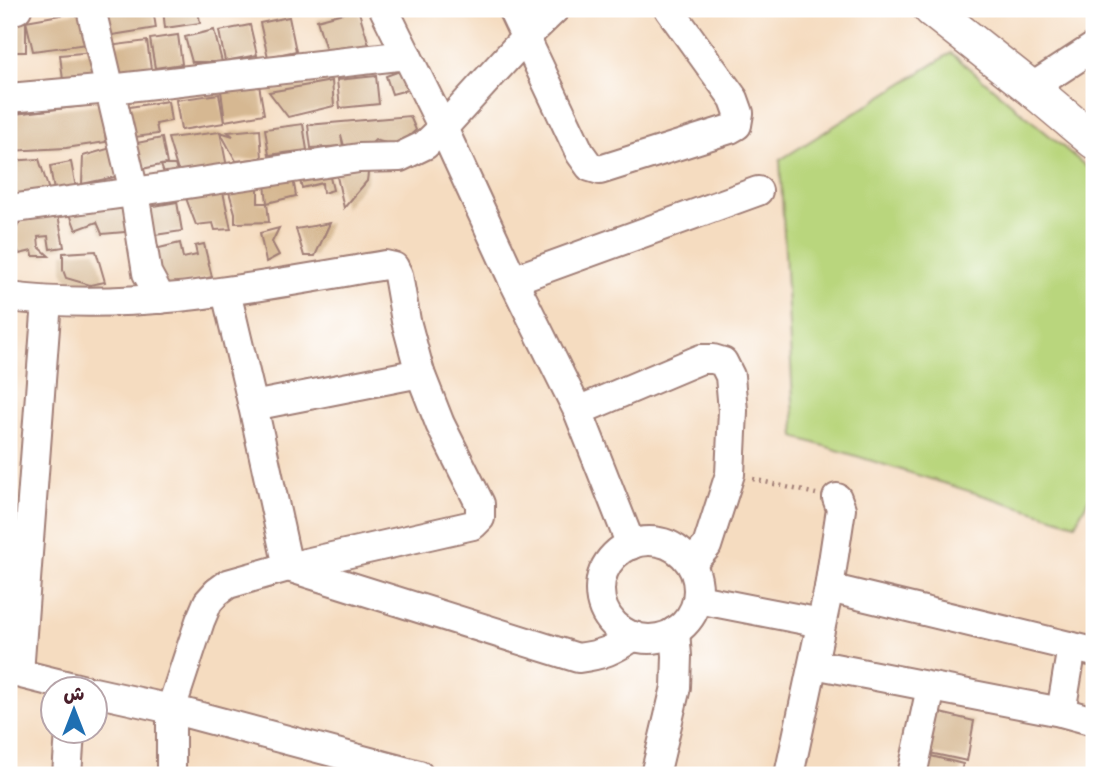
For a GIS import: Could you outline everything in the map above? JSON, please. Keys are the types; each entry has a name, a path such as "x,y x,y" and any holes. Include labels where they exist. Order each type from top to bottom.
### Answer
{"main road":[{"path":"931,9 1094,141"}],"street":[{"path":"9,10 17,9"},
{"path":"91,9 134,192 147,273 160,299"},
{"path":"384,9 578,411 631,545"},
{"path":"512,9 580,153 590,167 600,170 737,125 739,113 734,99 669,9"},
{"path":"9,209 359,158 400,157 425,145 443,128 555,9"},
{"path":"1031,88 1094,47"},
{"path":"9,98 407,55"},
{"path":"513,280 758,191"},
{"path":"9,297 87,302 160,299 226,292 385,265 394,267 398,275 405,321 420,373 440,424 480,504 480,518 473,525 288,567 228,584 217,592 208,602 200,621 172,709 171,775"},
{"path":"226,292 288,567"},
{"path":"38,678 14,672 47,301"},
{"path":"578,411 701,359 723,362 730,376 733,411 730,474 707,546 691,564"},
{"path":"253,406 420,373"},
{"path":"789,775 829,588 841,509 837,499"},
{"path":"648,541 665,544 680,551 691,564 696,575 698,599 686,623 675,631 648,639 634,636 610,619 603,606 600,591 602,576 608,563 618,552 648,541"},
{"path":"288,567 578,658 600,655 634,636"},
{"path":"829,588 1083,649 1061,712"},
{"path":"698,599 821,623"},
{"path":"655,775 676,687 675,631"},
{"path":"814,664 1061,712 1094,721"},
{"path":"912,775 931,688"},
{"path":"108,695 172,709 419,775"},
{"path":"67,775 69,746"}],"path":[{"path":"730,474 837,499"}],"green space":[{"path":"951,53 1094,173 1094,489 1075,524 795,437 780,160"}],"building":[{"path":"153,9 156,28 100,37 97,14"},
{"path":"163,9 198,9 200,23 165,28"},
{"path":"358,9 371,51 330,63 317,20"},
{"path":"83,11 88,44 33,51 26,21"},
{"path":"289,17 296,51 268,57 260,23"},
{"path":"9,21 26,21 26,52 9,52"},
{"path":"250,25 257,55 225,61 219,31"},
{"path":"214,30 222,62 192,62 185,37"},
{"path":"178,35 182,64 155,68 150,39"},
{"path":"147,41 152,76 113,82 108,46"},
{"path":"93,52 95,77 63,80 60,55"},
{"path":"400,71 407,90 392,94 386,76"},
{"path":"376,76 379,104 340,108 337,80"},
{"path":"332,81 334,106 288,117 269,92"},
{"path":"259,85 264,114 225,121 221,91"},
{"path":"219,94 224,123 181,130 176,100"},
{"path":"168,101 171,121 156,124 158,134 128,138 123,108"},
{"path":"101,104 106,142 66,148 9,151 9,114 12,113 15,145 15,114"},
{"path":"410,116 416,130 398,146 375,140 364,151 346,153 341,135 343,146 311,148 308,125"},
{"path":"303,124 307,150 269,155 265,129"},
{"path":"260,129 262,158 236,161 220,132 233,136 228,132"},
{"path":"220,132 228,172 181,181 168,138"},
{"path":"162,138 167,164 142,169 137,143"},
{"path":"118,146 124,175 82,184 83,156"},
{"path":"39,159 51,197 12,195 9,161"},
{"path":"71,162 76,188 54,191 50,166"},
{"path":"161,165 175,165 179,178 167,182"},
{"path":"369,165 367,181 344,208 336,172"},
{"path":"328,169 333,190 323,193 322,183 302,188 299,177"},
{"path":"293,178 296,196 267,203 265,183"},
{"path":"258,186 258,203 267,203 269,222 235,223 229,192"},
{"path":"223,192 231,229 215,230 213,223 196,225 186,198"},
{"path":"177,202 182,231 148,236 143,208"},
{"path":"135,204 136,231 102,234 97,222 76,230 70,214"},
{"path":"58,215 64,247 50,249 48,236 38,237 39,247 49,256 33,256 32,251 19,254 13,234 20,222"},
{"path":"330,223 315,256 304,256 296,229"},
{"path":"279,228 272,242 279,255 266,262 260,233"},
{"path":"180,243 183,258 197,255 195,246 204,244 212,277 160,289 151,250"},
{"path":"96,251 105,282 90,285 66,278 63,253"},
{"path":"932,711 974,721 967,761 925,752"},
{"path":"927,755 963,764 960,775 922,775"}]}
